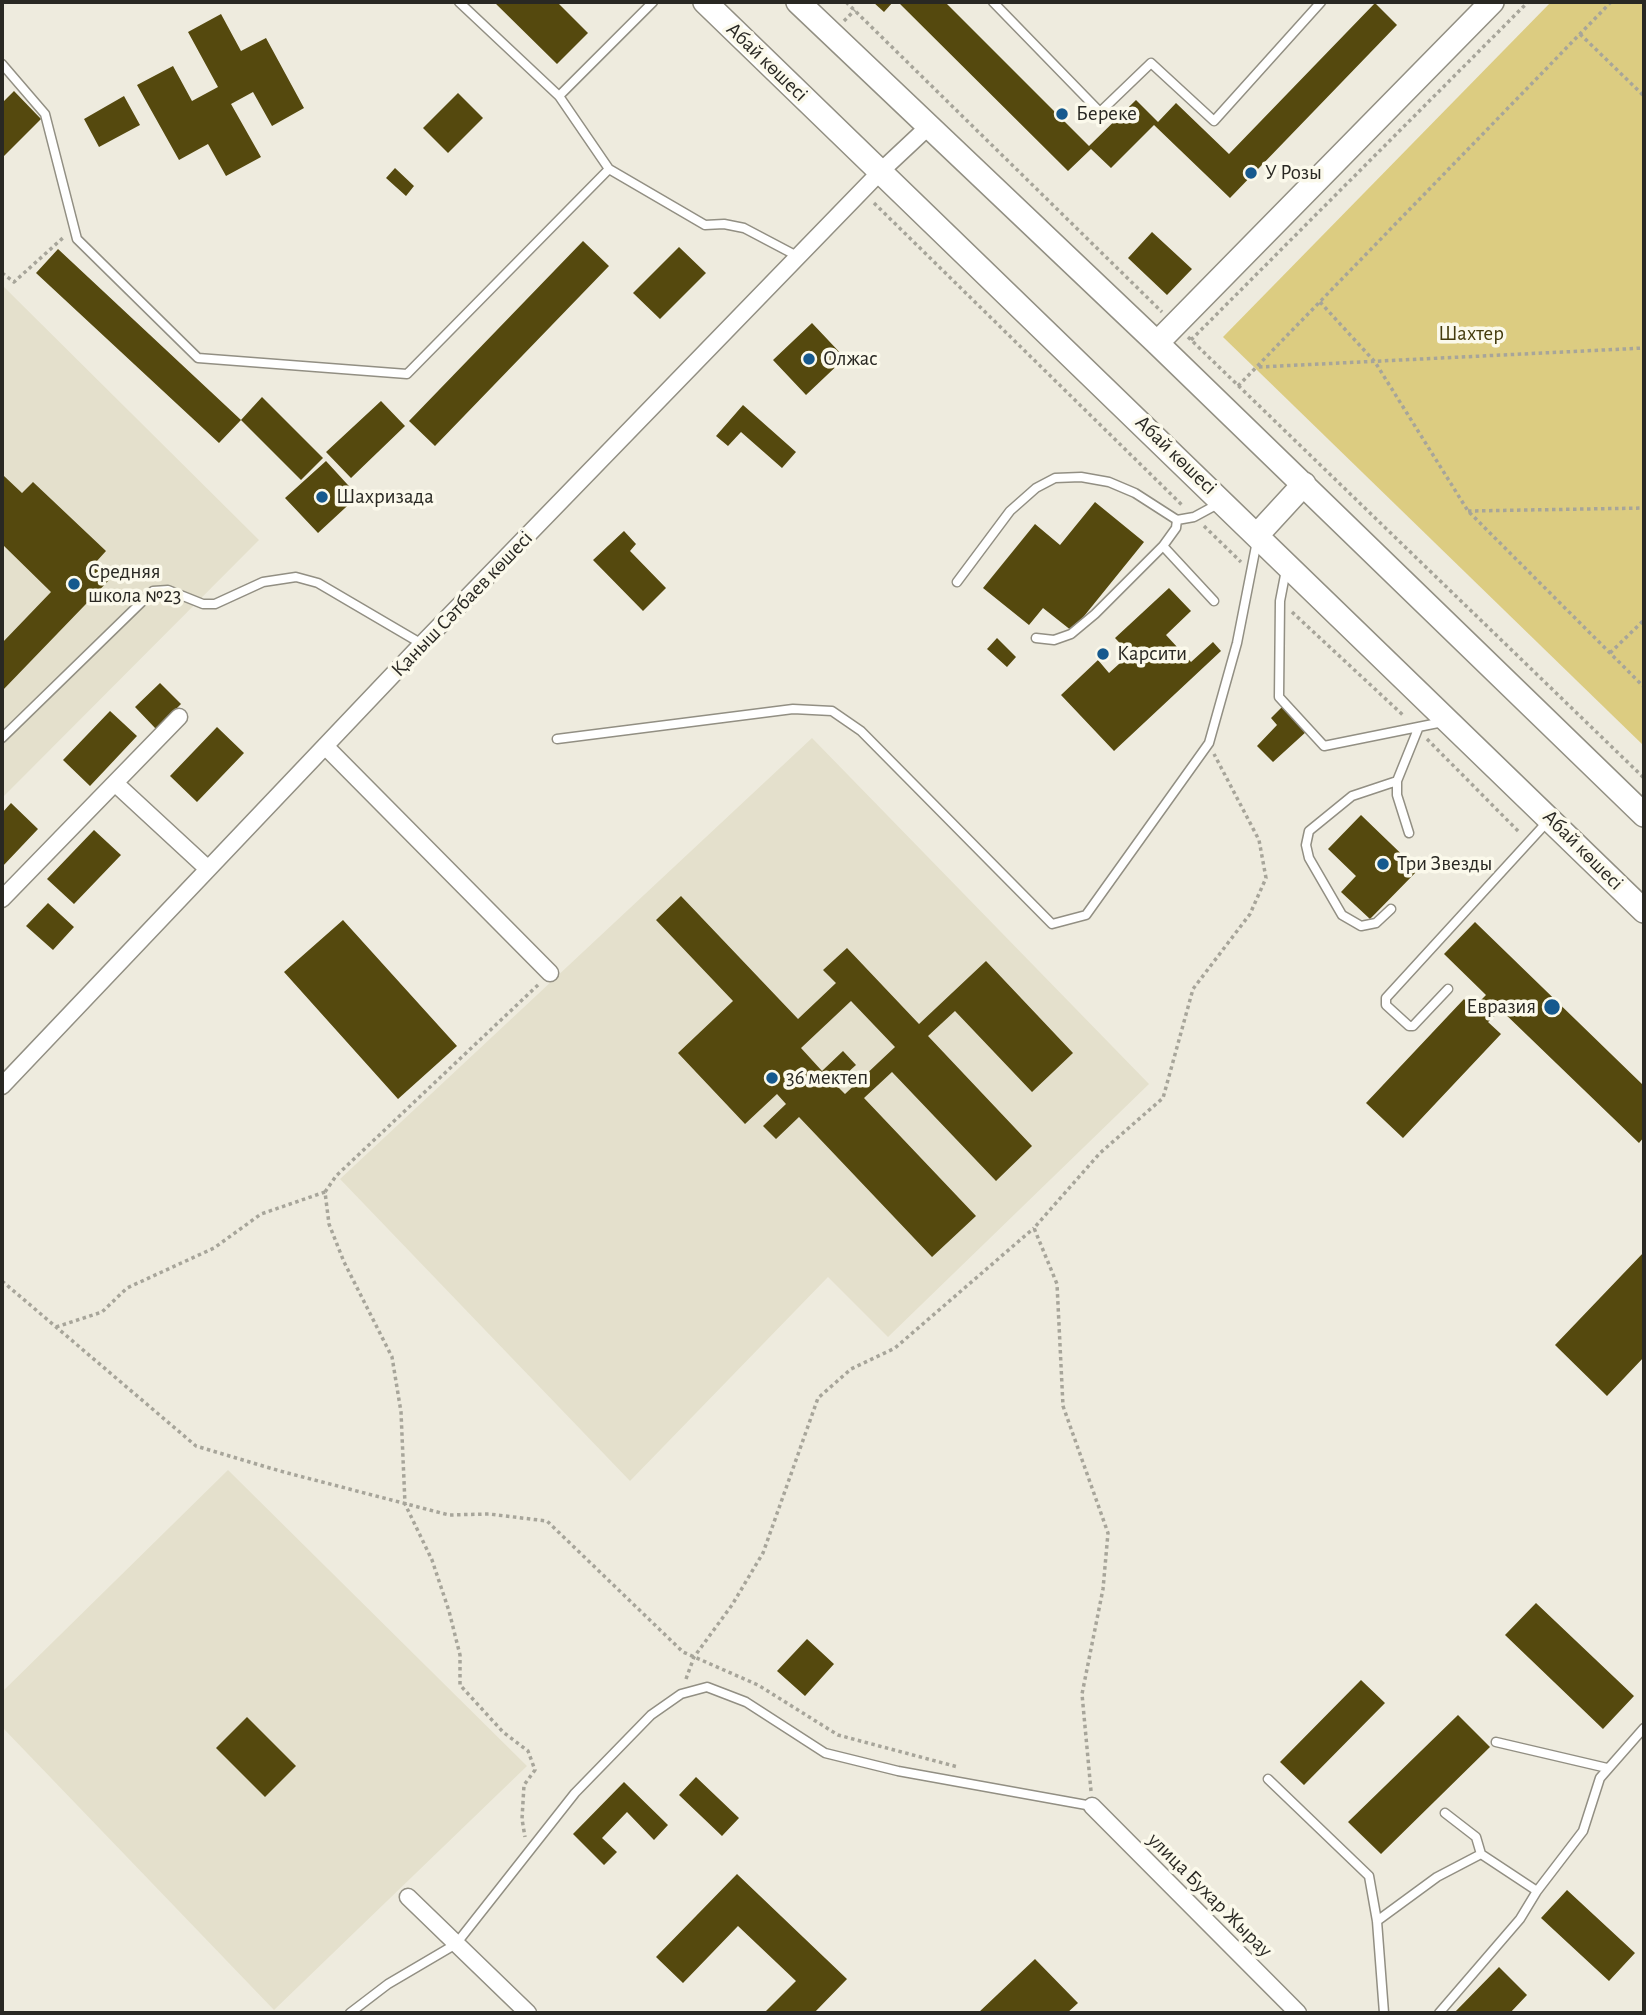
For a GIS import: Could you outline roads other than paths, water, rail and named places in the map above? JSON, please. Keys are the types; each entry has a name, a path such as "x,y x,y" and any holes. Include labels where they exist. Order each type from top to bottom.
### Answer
{"main road":[{"name":"Абай көшесі","path":"705,2 1224,501 1644,911"},
{"path":"798,2 1157,342 1644,815"},
{"path":"1157,342 1492,2"},
{"path":"1258,534 1304,484"}],"street":[{"name":"Қаныш Сәтбаев көшесі","path":"2,1086 422,644 881,171 928,127"},
{"path":"2,899 180,717"},
{"path":"325,746 550,973"},
{"path":"116,784 208,869"},
{"name":"улица Бухар Жырау","path":"1092,1806 1298,2013"},
{"path":"408,1897 527,2013"}],"lane":[{"path":"459,2 559,96 609,169 705,225 724,224 744,228 799,257"},
{"path":"559,96 653,2"},
{"path":"993,2 1100,112 1151,62 1214,121 1321,2"},
{"path":"2,64 45,114 77,239 198,358 407,374 609,169"},
{"path":"957,582 1010,511 1035,488 1055,478 1082,477 1109,482 1135,493 1177,520 1194,517 1224,501"},
{"path":"1036,638 1054,640 1071,634 1163,545 1176,528 1177,520"},
{"path":"556,740 793,709 832,711 861,731 1052,924 1086,915 1209,743 1237,643 1258,534"},
{"path":"1163,545 1214,601"},
{"path":"1288,563 1280,601 1279,697 1324,746 1418,729 1449,720"},
{"path":"2,738 153,591 168,590 203,604 215,604 263,582 296,577 318,583 422,644"},
{"path":"1409,833 1396,795 1397,781 1418,729"},
{"path":"1391,909 1376,923 1361,926 1342,915 1309,858 1306,845 1309,831 1352,796 1397,781"},
{"path":"1448,989 1413,1026 1409,1026 1385,1005 1385,998 1550,818"},
{"path":"350,2013 388,1984 456,1944 575,1793 651,1715 681,1694 707,1687 746,1702 824,1754 898,1771 1092,1806"},
{"path":"1439,2013 1520,1919 1537,1891 1583,1831 1598,1782 1607,1768 1644,1728"},
{"path":"1496,1742 1607,1768"},
{"path":"1268,1779 1369,1876 1377,1921 1384,2013"},
{"path":"1445,1813 1476,1837 1481,1854 1537,1891"},
{"path":"1377,1921 1437,1877 1481,1854"}],"place":[{"name":"Береке","path":"1062,114"},
{"name":"У Розы","path":"1251,173"},
{"name":"Олжас","path":"809,359"},
{"name":"Шахризада","path":"322,497"},
{"name":"Средняя школа №23","path":"74,584"},
{"name":"Карсити","path":"1103,654"},
{"name":"Три Звезды","path":"1383,864"},
{"name":"Евразия","path":"1552,1007"},
{"name":"36 мектеп","path":"772,1078"}],"park label":[{"name":"Шахтер","path":"1471,334"}]}
